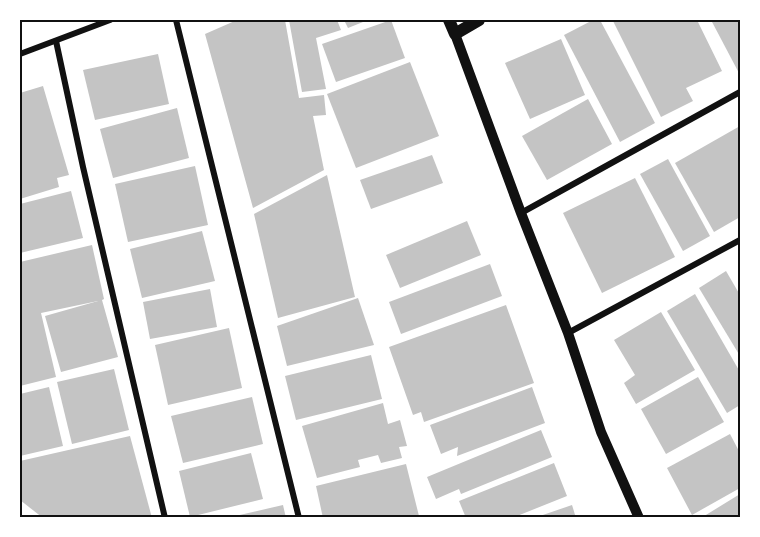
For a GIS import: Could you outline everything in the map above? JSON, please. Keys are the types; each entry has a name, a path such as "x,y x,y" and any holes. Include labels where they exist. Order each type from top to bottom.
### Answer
{"main road":[{"path":"449,20 455,34 479,20"}],"street":[{"path":"20,54 110,20"},
{"path":"176,20 299,518"},
{"path":"455,34 568,333 601,432 639,518"},
{"path":"56,40 83,168 165,518"},
{"path":"521,213 741,92"},
{"path":"568,333 741,240"}],"building":[{"path":"237,20 285,20 299,98 324,95 326,115 313,116 324,170 253,208 205,34"},
{"path":"289,20 337,20 341,30 316,38 326,89 302,92"},
{"path":"344,20 368,20 348,28"},
{"path":"391,20 405,58 336,82 322,44"},
{"path":"593,20 600,20 655,123 620,142 564,35"},
{"path":"697,20 722,71 686,88 693,101 661,117 613,21"},
{"path":"711,20 740,20 740,75"},
{"path":"561,39 585,95 530,119 505,63"},
{"path":"158,54 169,104 95,120 83,70"},
{"path":"410,62 439,136 356,168 327,94"},
{"path":"43,86 69,175 57,178 59,187 20,199 20,93"},
{"path":"588,99 612,144 547,180 522,136"},
{"path":"177,108 189,158 113,178 100,129"},
{"path":"740,126 740,217 714,232 675,163"},
{"path":"432,155 443,183 371,209 360,180"},
{"path":"668,159 710,236 683,251 640,174"},
{"path":"195,166 208,225 128,242 115,184"},
{"path":"327,175 355,297 278,318 254,214"},
{"path":"635,178 675,257 602,293 563,213"},
{"path":"71,191 83,238 20,253 20,204"},
{"path":"467,221 481,255 400,288 386,255"},
{"path":"202,231 215,281 142,298 130,249"},
{"path":"92,245 104,299 102,300 118,357 61,372 45,316 98,301 41,313 56,377 20,386 20,262"},
{"path":"490,264 502,296 401,334 389,302"},
{"path":"726,271 740,295 740,356 699,288"},
{"path":"210,289 217,327 150,339 143,302"},
{"path":"695,294 740,372 740,405 727,413 667,311"},
{"path":"358,298 374,345 287,366 277,326"},
{"path":"506,305 534,383 424,422 421,412 413,415 389,347"},
{"path":"661,312 695,370 636,404 624,383 635,375 614,340"},
{"path":"229,328 242,388 168,405 155,345"},
{"path":"371,355 382,399 296,420 285,376"},
{"path":"114,369 129,430 72,444 57,382"},
{"path":"698,377 724,422 666,454 641,409"},
{"path":"49,387 63,446 20,456 20,394"},
{"path":"532,387 545,423 457,456 458,447 441,454 430,425"},
{"path":"252,397 263,444 183,463 171,416"},
{"path":"383,403 388,424 400,420 407,446 399,447 402,458 381,463 378,455 358,460 360,467 317,478 302,426"},
{"path":"541,430 552,457 461,494 459,489 436,499 427,477"},
{"path":"730,434 740,453 740,488 692,515 667,468"},
{"path":"130,436 152,518 43,518 20,500 20,461"},
{"path":"251,453 263,499 190,517 179,471"},
{"path":"554,463 567,496 512,518 466,518 459,501"},
{"path":"406,464 419,516 412,518 323,518 316,486"},
{"path":"740,494 740,518 701,518"},
{"path":"283,505 286,518 231,518 231,517"},
{"path":"572,505 576,518 537,518 537,517"}]}
